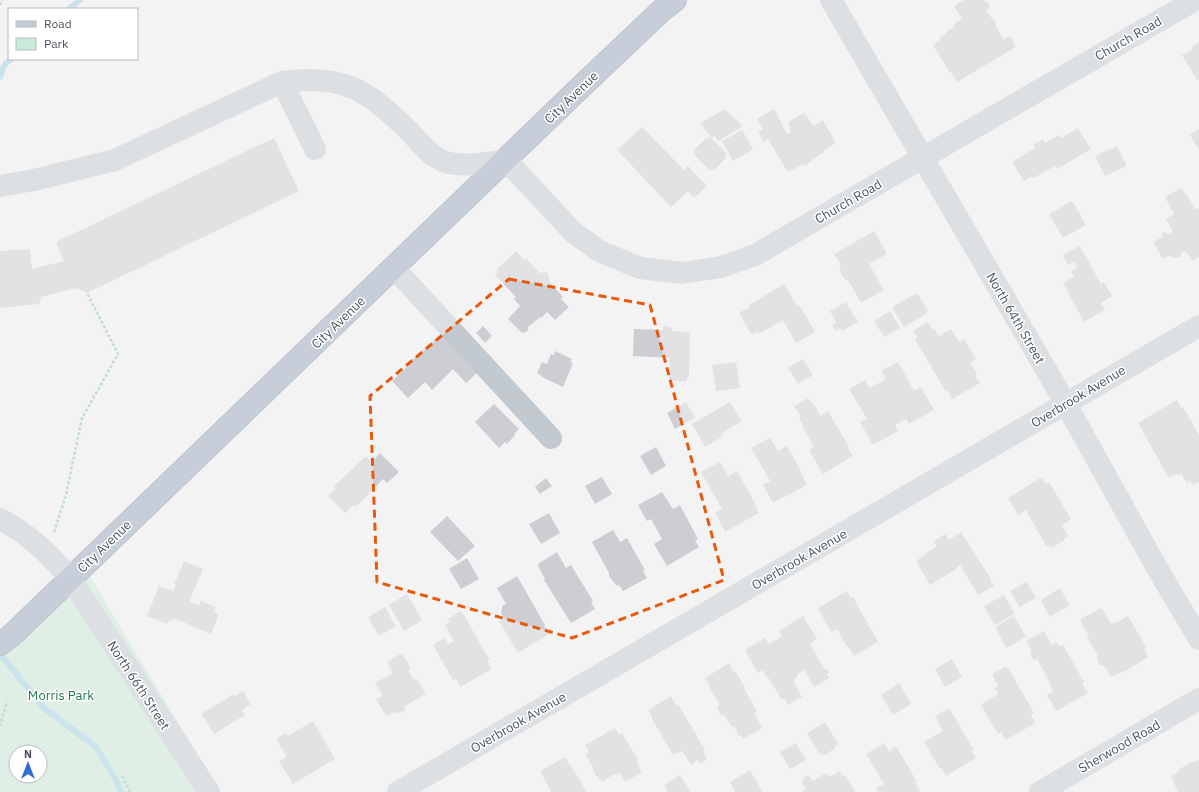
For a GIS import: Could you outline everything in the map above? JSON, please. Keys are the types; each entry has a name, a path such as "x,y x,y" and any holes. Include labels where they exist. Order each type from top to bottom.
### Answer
{"highway":[{"name":"City Avenue","path":"5,640 656,16 675,0"}],"street":[{"name":"North 64th Street","path":"831,0 1066,404 1157,568 1199,639"},
{"name":"Church Road","path":"506,160 573,232 599,251 640,268 682,273 721,267 755,255 1195,0"},
{"path":"0,186 34,180 115,160 282,82 318,79 338,82 356,88 373,99 388,111 431,154 443,161 458,164 476,164 506,160"},
{"path":"282,82 315,149"},
{"path":"394,268 551,438"},
{"name":"Overbrook Avenue","path":"398,792 1199,326"},
{"name":"North 66th Street","path":"5,522 30,538 49,555 70,578 209,792"},
{"name":"Sherwood Road","path":"1040,792 1199,699"}],"path":[{"path":"0,5 3,0"},
{"path":"39,546 55,530 66,495 82,418 118,354 87,293"},
{"path":"0,726 7,701"},
{"path":"122,776 130,792"}],"highlighted area":[{"path":"509,279 650,305 724,580 572,638 377,582 370,396"}],"green space":[{"name":"Morris Park","path":"88,573 220,792 0,792 0,652"}],"building":[{"path":"964,0 987,1 990,6 986,10 995,21 996,27 1004,40 1010,36 1016,47 957,82 933,45 941,40 939,38 947,31 955,28 953,25 962,19 954,6"},
{"path":"1199,42 1199,79 1197,80 1182,55 1192,50 1192,46"},
{"path":"725,109 743,126 718,141 714,136 712,138 710,136 700,123"},
{"path":"774,109 787,134 791,132 788,123 805,113 813,126 823,120 836,143 804,166 803,163 789,172 788,170 787,171 768,139 764,142 758,132 763,129 757,119"},
{"path":"642,127 684,170 688,166 707,186 694,198 688,191 671,207 617,150"},
{"path":"1078,128 1091,149 1057,169 1055,166 1034,178 1032,176 1024,181 1012,162 1035,148 1033,145 1043,139 1045,143 1059,135 1061,138"},
{"path":"1199,129 1199,150 1190,135"},
{"path":"742,130 753,149 733,161 722,141"},
{"path":"707,137 708,139 710,137 727,154 725,157 726,158 714,170 712,169 710,171 693,153 696,151 694,150"},
{"path":"274,138 299,191 87,293 77,288 41,297 39,304 0,308 0,251 30,249 32,269 64,261 56,242"},
{"path":"1117,146 1127,166 1105,176 1095,156"},
{"path":"1181,188 1185,194 1186,193 1195,210 1198,208 1199,210 1199,257 1192,261 1188,253 1187,254 1185,251 1181,253 1181,256 1176,258 1171,257 1170,255 1163,259 1153,242 1162,237 1162,234 1165,232 1168,235 1173,232 1166,219 1174,214 1165,197"},
{"path":"1072,201 1086,225 1063,238 1049,214"},
{"path":"874,231 887,254 869,264 884,290 861,303 848,280 845,280 839,270 841,265 834,254"},
{"path":"1080,246 1101,284 1104,282 1112,296 1101,303 1105,310 1084,322 1063,283 1074,277 1071,271 1077,268 1074,262 1068,265 1063,255"},
{"path":"516,251 524,260 526,258 540,273 546,272 548,274 549,281 563,297 561,299 569,307 555,320 547,312 527,328 529,329 525,333 522,333 508,319 520,306 514,299 516,297 495,275 498,272 496,270"},
{"path":"784,284 797,306 799,304 815,332 796,343 783,320 759,334 758,331 752,335 739,313 750,307 749,305"},
{"path":"915,294 918,294 928,311 926,314 904,327 892,307"},
{"path":"846,302 858,322 842,331 840,328 836,331 832,325 836,322 830,311"},
{"path":"890,311 900,328 884,337 874,321"},
{"path":"928,322 939,336 951,329 959,342 964,339 976,359 970,363 977,374 975,376 980,383 952,399 948,391 946,392 915,339 917,338 913,331"},
{"path":"483,326 492,336 485,343 476,333"},
{"path":"665,326 671,327 672,331 690,332 689,377 687,377 687,381 669,381 670,358 633,356 634,329 663,330"},
{"path":"443,331 480,370 466,383 453,369 432,390 425,382 408,398 392,381 409,365 407,364"},
{"path":"555,351 572,359 570,362 573,363 563,387 537,373 542,362 547,364 551,354 554,355"},
{"path":"803,359 813,375 798,384 788,368"},
{"path":"736,362 740,388 716,391 712,365"},
{"path":"898,362 914,391 921,387 934,410 909,424 906,419 895,425 898,431 873,445 860,422 867,419 849,389 865,380 870,388 886,379 881,371"},
{"path":"808,398 818,410 820,416 828,411 853,456 823,474 809,450 814,447 802,426 804,426 799,418 801,417 794,406"},
{"path":"1177,400 1181,408 1183,407 1199,435 1199,482 1193,485 1190,481 1187,483 1181,474 1178,476 1177,474 1169,478 1138,423"},
{"path":"686,402 695,418 675,429 667,413"},
{"path":"730,402 742,421 721,434 722,437 705,447 692,424"},
{"path":"494,404 519,429 507,444 505,442 499,448 475,422"},
{"path":"770,438 778,451 787,446 807,485 773,503 763,485 770,481 751,448"},
{"path":"656,447 666,466 651,475 640,456"},
{"path":"380,453 399,472 387,483 383,479 360,503 354,507 353,505 345,513 328,496 336,488 334,486 366,456 372,462"},
{"path":"720,462 728,476 737,471 759,513 725,532 715,513 722,509 701,472"},
{"path":"602,477 612,494 595,504 585,486"},
{"path":"1042,477 1046,484 1049,482 1071,519 1062,525 1068,536 1064,539 1065,540 1051,548 1050,546 1046,546 1026,510 1018,515 1008,498"},
{"path":"546,478 552,486 540,494 535,487"},
{"path":"662,492 673,509 680,505 698,539 695,541 699,547 667,566 654,544 662,539 651,519 647,521 638,505"},
{"path":"549,513 560,533 541,544 529,524"},
{"path":"447,516 475,546 458,561 430,532"},
{"path":"613,530 620,542 627,538 645,570 643,571 647,578 623,591 609,576 609,573 592,542"},
{"path":"961,532 994,586 978,595 960,565 955,570 930,585 916,561 937,546 934,541 945,534 949,540"},
{"path":"557,552 566,568 571,565 593,601 591,602 595,609 571,623 544,580 545,579 538,566 538,564"},
{"path":"467,558 479,579 461,589 449,569"},
{"path":"184,561 203,569 189,602 199,605 201,601 216,607 214,612 219,614 211,634 174,618 173,621 169,620 168,624 147,616 159,586 173,591"},
{"path":"517,576 549,634 518,653 499,621 505,617 503,617 501,613 502,606 506,604 497,588"},
{"path":"1027,582 1036,598 1019,607 1010,591"},
{"path":"1060,588 1070,605 1050,617 1041,600"},
{"path":"847,591 851,598 853,597 878,642 854,656 837,629 831,632 818,608"},
{"path":"407,594 422,620 404,631 389,605"},
{"path":"1004,595 1015,614 995,625 984,606"},
{"path":"385,607 396,626 379,636 368,617"},
{"path":"1101,608 1111,624 1128,616 1146,647 1144,648 1148,657 1124,672 1123,671 1111,677 1104,666 1100,665 1097,659 1098,655 1087,637 1089,636 1081,622 1081,619"},
{"path":"461,611 490,659 487,661 492,669 460,687 456,679 453,680 433,645 444,638 448,645 454,641 445,625 450,622 448,619"},
{"path":"803,616 817,639 810,644 825,670 827,669 829,678 814,687 804,670 797,674 798,676 794,679 794,683 802,697 788,705 784,698 782,700 770,680 765,675 764,670 758,673 745,650 765,638 769,644 782,636 779,631"},
{"path":"1014,616 1026,637 1006,648 995,627"},
{"path":"1044,631 1052,645 1057,642 1059,646 1063,645 1084,682 1082,683 1088,693 1056,711 1047,695 1053,691 1051,685 1037,659 1034,661 1030,653 1032,652 1026,641"},
{"path":"402,653 411,668 408,670 414,680 417,679 426,694 405,706 405,711 400,713 396,712 386,716 376,699 383,696 375,683 393,673 387,662"},
{"path":"952,659 962,677 945,687 935,669"},
{"path":"729,663 745,688 757,712 754,713 762,728 743,739 741,735 739,736 734,726 732,727 725,716 721,715 717,707 719,704 705,678"},
{"path":"1006,666 1034,713 1031,715 1035,723 1006,740 1001,732 998,734 981,705 998,694 995,688 998,686 992,674"},
{"path":"899,683 911,704 893,715 881,695"},
{"path":"243,691 251,704 242,710 245,715 214,734 201,714 234,694 235,696"},
{"path":"671,696 676,705 678,704 705,750 703,751 707,759 700,764 698,760 691,765 682,751 673,755 648,710"},
{"path":"949,708 974,750 972,751 976,758 946,776 941,768 940,769 924,742 943,731 935,716"},
{"path":"313,721 335,759 293,784 279,761 287,757 276,739 286,733 288,736"},
{"path":"825,722 838,744 835,746 836,748 823,756 822,753 820,755 807,733"},
{"path":"615,728 619,735 622,733 638,760 636,761 642,772 625,782 620,773 616,776 614,774 602,782 598,776 596,776 593,771 594,769 585,754 589,752 585,745"},
{"path":"796,743 806,760 790,769 780,752"},
{"path":"884,743 889,751 896,746 917,782 915,783 920,791 878,792 876,788 884,784 866,754"},
{"path":"565,757 587,792 551,792 540,771"},
{"path":"1199,760 1199,792 1178,792 1171,776 1193,761"},
{"path":"750,770 762,791 735,792 730,782"},
{"path":"840,771 843,776 845,775 855,792 801,792 806,789 802,782 804,781 803,778 808,775 813,781 826,773 829,777"},
{"path":"680,775 691,792 668,792 664,785"}],"waterway":[{"path":"70,8 80,0"},
{"path":"0,77 5,64 10,60"},
{"path":"0,654 45,709 96,747 116,780 121,792"}]}
